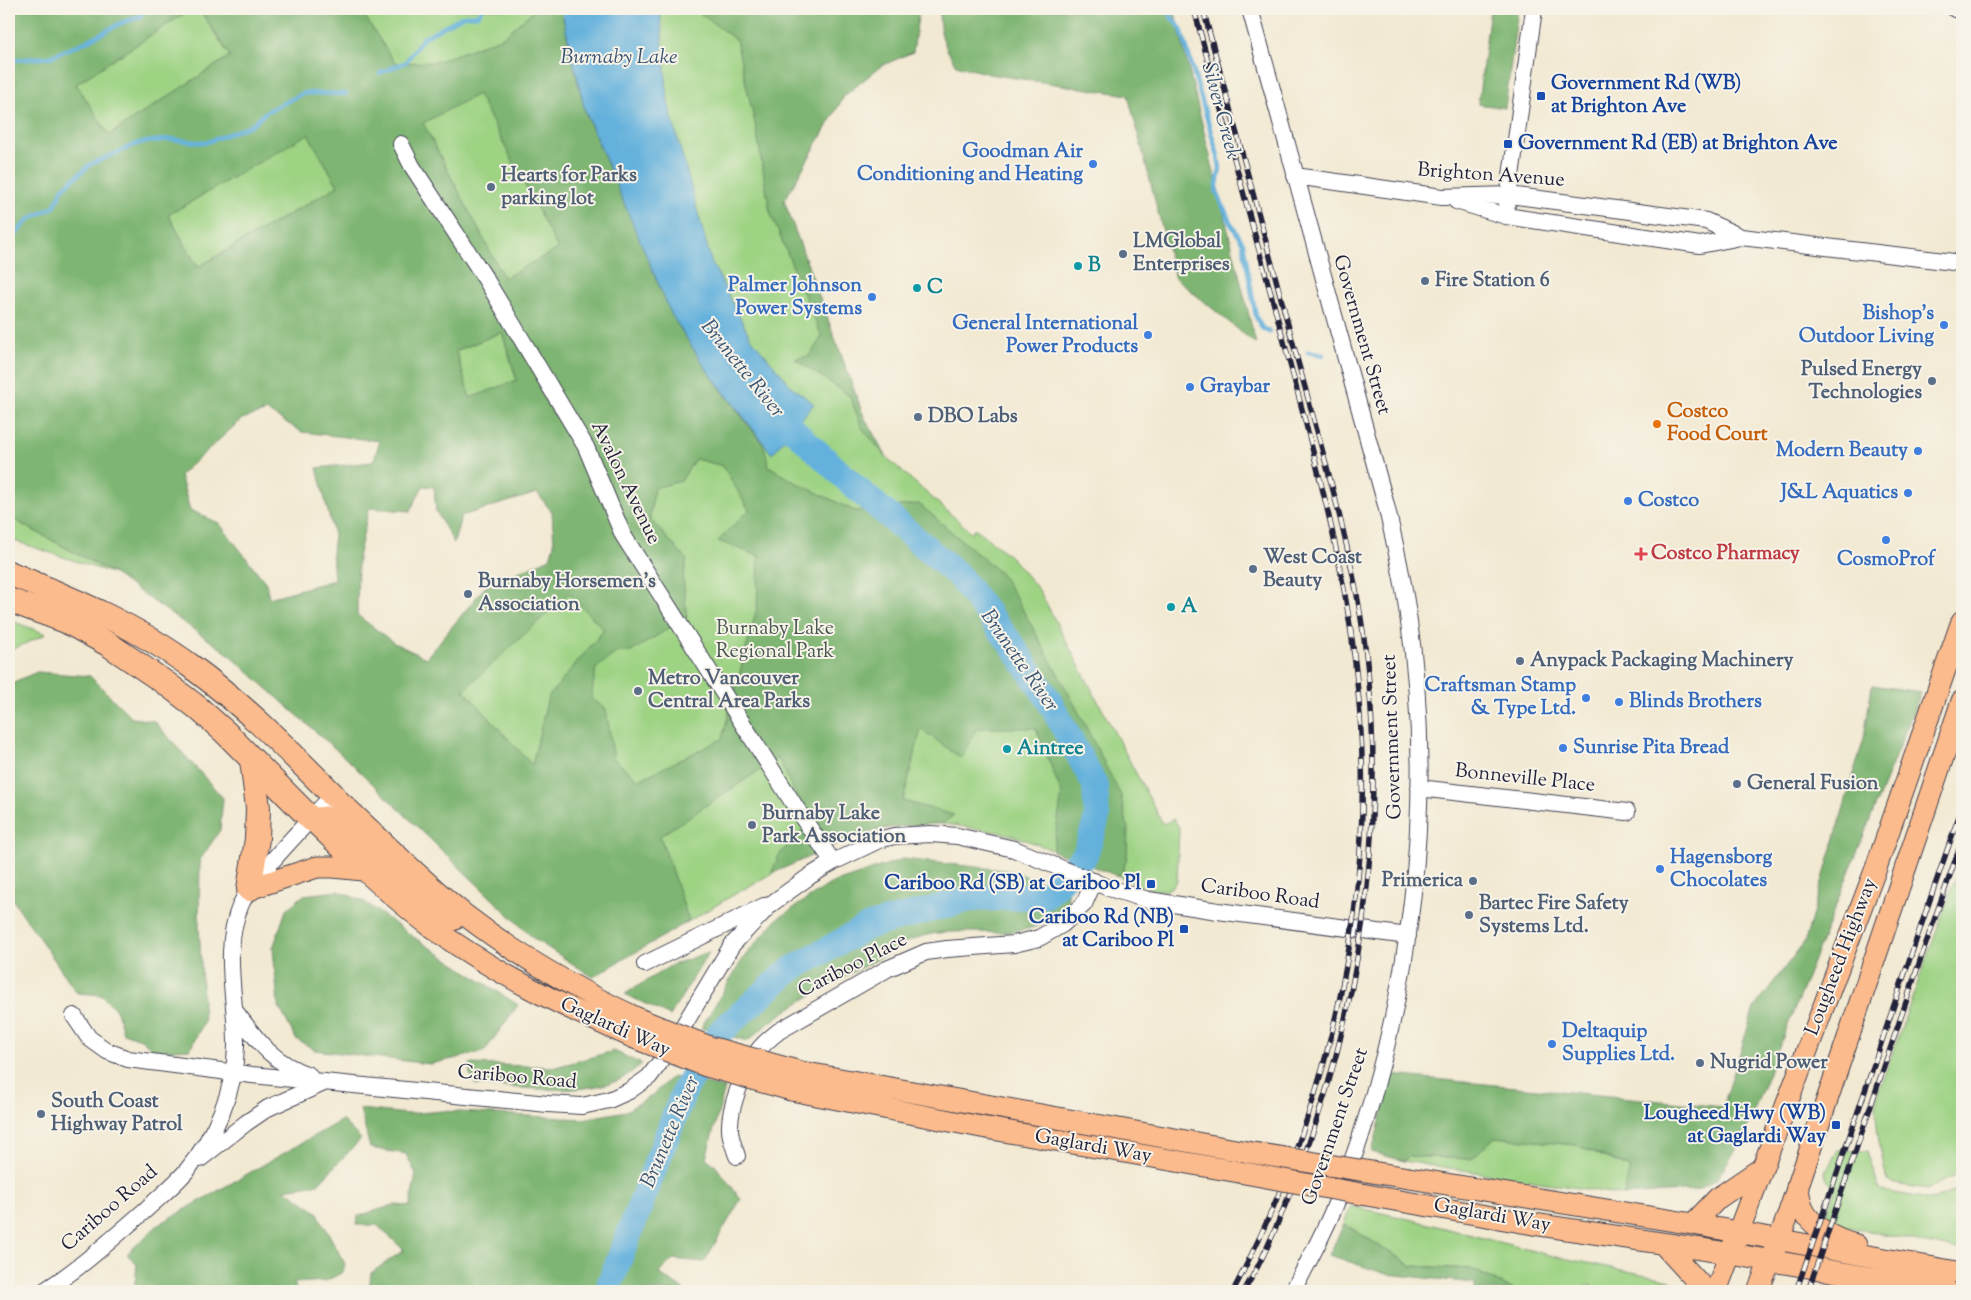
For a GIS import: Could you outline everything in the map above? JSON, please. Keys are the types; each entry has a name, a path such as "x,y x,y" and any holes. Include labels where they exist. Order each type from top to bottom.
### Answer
{"highway":[{"path":"13,576 104,614 192,666 252,716 334,795"},
{"path":"15,604 66,621 108,644 152,674 198,708 311,818"},
{"path":"249,889 258,839 258,808 252,760"}],"main road":[{"name":"Lougheed Highway","path":"1716,1291 1876,868 1962,621"},
{"name":"Lougheed Highway","path":"1758,1291 1779,1240 1962,702"},
{"name":"Gaglardi Way","path":"334,795 426,882 466,916 503,943 594,996 637,1029"},
{"path":"311,818 326,817 337,820 399,879 432,907 463,926 503,943"},
{"name":"Gaglardi Way","path":"311,818 363,870 406,907 461,946 540,994 637,1029 706,1066 1693,1224 1962,1273"},
{"path":"249,889 301,871 317,868 333,867 363,870"},
{"name":"Gaglardi Way","path":"796,1081 980,1127 1400,1201 1948,1291"},
{"path":"1693,1224 1718,1198 1762,1168"},
{"path":"1797,1187 1802,1208 1811,1220 1838,1240 1893,1254 1920,1266"},
{"path":"1663,1244 1706,1291"}],"street":[{"name":"Government Street","path":"1250,9 1383,495 1398,557 1408,610 1418,727 1419,788 1415,878 1408,936 1385,1052 1345,1181 1315,1248 1293,1291"},
{"path":"1506,216 1534,9"},
{"path":"1955,9 1962,10"},
{"name":"Avalon Avenue","path":"401,144 412,166 485,278 586,447 623,534 802,817 833,862"},
{"name":"Brighton Avenue","path":"1295,176 1442,197 1506,216 1700,245 1741,237"},
{"name":"Brighton Avenue","path":"1442,197 1509,195 1706,222 1741,237 1962,263"},
{"name":"Bonneville Place","path":"1419,788 1627,812"},
{"name":"Cariboo Road","path":"46,1290 111,1240 188,1169 216,1124 233,1072 236,1048 231,949 235,924 241,905 249,889 311,818 334,795"},
{"name":"Cariboo Road","path":"233,1072 548,1104 582,1106 609,1100 629,1091 648,1077 667,1053 732,945 770,904 833,862 879,840 894,836 916,834 957,836 1014,849 1109,888 1137,897 1189,907 1408,936"},
{"name":"Cariboo Place","path":"737,1156 730,1131 735,1099 744,1074 755,1055 764,1043 779,1031 887,969 926,952 1014,944 1038,938 1063,924 1084,904 1086,878"},
{"path":"645,964 754,910 770,904"},
{"path":"235,1011 264,1049 275,1058 294,1070 328,1081"},
{"path":"74,1016 89,1038 107,1051 128,1059 233,1072"},
{"path":"188,1169 268,1108 328,1081"}],"green space":[{"path":"9,9 191,9 76,84 109,135 230,56 199,9 360,9 395,63 436,62 503,37 535,9 561,9 585,111 613,176 707,370 764,446 769,466 791,480 855,511 919,504 1001,574 1017,599 1077,709 1121,796 1128,829 1127,857 1123,871 1115,875 1053,851 1062,794 1036,728 977,728 961,758 921,729 903,801 954,815 943,823 885,828 846,840 771,874 779,855 809,823 778,758 660,836 689,921 593,977 533,938 351,763 226,652 114,574 9,517","holes":["478,94 558,249 504,278 423,123","308,134 338,186 198,267 168,215","502,332 517,380 470,398 456,351","267,411 302,432 380,441 373,462 317,468 334,535 332,552 334,580 269,598 266,583 219,523 190,510 180,475 242,419","695,459 723,466 749,510 718,541 759,556 757,608 722,739 639,780 614,759 606,709 591,698 596,668 617,652 631,652 687,617 683,578 687,560 650,519 654,488 681,481","423,486 434,487 436,511 454,543 461,516 537,493 552,512 554,545 550,558 485,587 426,658 394,643 357,615 358,558 369,508 410,511","569,593 604,630 548,697 532,765 464,690"]},
{"path":"191,9 199,9 230,56 109,135 76,84"},
{"name":"Burnaby Lake Regional Park","path":"309,9 880,9 844,96 784,201 864,417 887,458 972,533 973,529 976,529 1011,557 1039,590 1163,824 1174,819 1179,828 1177,881 1169,889 1159,890 1145,887 1007,834 965,827 929,824 893,827 857,836 821,850 752,884 689,921 439,686 619,497"},
{"path":"694,9 919,9 913,52 881,66 844,96 784,201 864,417 887,458 862,428 850,396 795,359 809,356 822,337 770,212 756,128 736,40"},
{"path":"940,9 1174,9 1256,344 1175,278 1128,95 989,74 956,65 948,52 941,31"},
{"path":"1490,9 1518,9 1505,108 1478,104"},
{"path":"308,133 338,186 198,267 168,215"},
{"path":"502,332 517,381 470,399 456,351"},
{"path":"9,517 114,574 9,539"},
{"path":"9,620 46,634 9,651"},
{"path":"37,672 90,676 132,718 154,721 223,798 220,830 200,860 199,925 204,1022 190,1049 155,1051 141,1039 123,1033 117,1011 101,995 77,993 9,894 9,684"},
{"path":"1872,685 1921,692 1742,1140 1716,1180 1697,1190 1624,1195 1630,1167 1576,1145 1495,1137 1471,1159 1409,1156 1404,1161 1372,1152 1392,1075 1723,1107 1754,1008 1805,941 1864,738"},
{"path":"903,859 1012,871 1067,891 1068,899 1053,917 1039,925 1024,930 1008,932 942,932 914,939 809,996 777,1017 748,1041 701,1028 744,957 777,919 830,884"},
{"path":"1962,860 1962,1173 1927,1189 1894,1184 1889,1182 1886,1176 1880,1146 1876,1116 1877,1095"},
{"path":"339,891 365,902 412,936 518,1005 484,1052 430,1064 315,1050 296,1039 278,1005 273,948 286,910 304,895"},
{"path":"709,952 670,1016 625,994 672,965"},
{"path":"614,1051 642,1064 620,1080 600,1086 547,1089 476,1085 470,1074 470,1064 556,1067"},
{"path":"672,1077 725,1088 706,1158 714,1164 741,1199 704,1262 673,1259 659,1273 685,1291 369,1291 371,1273 404,1250 377,1225 357,1225 358,1216 394,1205 410,1206 416,1174 406,1154 370,1148 360,1109 407,1114 442,1111 583,1119 626,1111 651,1096"},
{"path":"342,1120 361,1139 318,1184 285,1189 317,1212 345,1264 343,1272 326,1281 294,1283 297,1291 134,1291 137,1265 127,1254 158,1225"},
{"path":"1495,1137 1576,1145 1630,1168 1624,1195 1404,1161 1409,1156 1471,1159"},
{"path":"1838,1150 1867,1151 1879,1188 1882,1191 1930,1199 1944,1196 1962,1186 1962,1250 1845,1226 1829,1220 1826,1215 1835,1188 1826,1178 1825,1172"},
{"path":"1351,1206 1553,1256 1671,1280 1681,1291 1591,1291 1592,1285 1569,1291 1516,1291 1471,1269 1412,1266 1344,1224"},
{"path":"1344,1224 1412,1266 1471,1269 1516,1291 1475,1291 1475,1283 1386,1274 1329,1255"}],"water":[{"name":"Burnaby Lake","path":"561,9 660,9 668,103 711,261 750,337 792,387 814,404 772,454 707,370 671,314 585,111"}],"waterway":[{"path":"15,60 50,57 87,41 121,23 139,17 147,9"},
{"path":"380,73 406,62 423,38 463,16 478,15 482,9"},
{"name":"Silver Creek","path":"1168,9 1172,18 1181,29 1218,156 1220,168 1216,190 1230,222 1243,243 1256,317 1262,328 1269,332"},
{"path":"9,242 29,219 54,207 63,188 91,164 139,143 170,139 205,143 251,125 266,112 304,93 346,94"},
{"name":"Silver Creek","path":"1308,352 1323,355"},
{"name":"Brunette River","path":"607,1291 685,1089 720,1032 790,970 869,926 970,899 1046,896 1085,855 1097,818 1095,785 1047,697 1012,645 958,575 856,488 767,405"}],"railway":[{"path":"1194,9 1297,390 1328,514 1352,639 1357,681 1362,760 1361,839 1354,917 1340,995 1322,1071 1297,1146 1268,1220 1233,1291"},
{"path":"1203,9 1344,536 1357,595 1367,667 1372,739 1372,813 1367,886 1357,959 1342,1031 1323,1102 1299,1170 1267,1247 1244,1291"},
{"path":"1796,1291 1962,808"},
{"path":"1808,1291 1962,841"}],"place":[{"name":"Government Rd (WB) at Brighton Ave","path":"1541,96"},
{"name":"Government Rd (EB) at Brighton Ave","path":"1508,144"},
{"name":"Goodman Air Conditioning and Heating","path":"1093,164"},
{"name":"Hearts for Parks parking lot","path":"491,187"},
{"name":"LMGlobal Enterprises","path":"1123,254"},
{"name":"B","path":"1078,266"},
{"name":"Fire Station 6","path":"1425,281"},
{"name":"C","path":"917,288"},
{"name":"Palmer Johnson Power Systems","path":"872,297"},
{"name":"Bishop's Outdoor Living","path":"1944,325"},
{"name":"General International Power Products","path":"1148,335"},
{"name":"Pulsed Energy Technologies","path":"1932,381"},
{"name":"Graybar","path":"1190,387"},
{"name":"DBO Labs","path":"918,417"},
{"name":"Costco Food Court","path":"1657,424"},
{"name":"Modern Beauty","path":"1918,451"},
{"name":"J&L Aquatics","path":"1908,493"},
{"name":"Costco","path":"1628,501"},
{"name":"CosmoProf","path":"1886,540"},
{"name":"Costco Pharmacy","path":"1641,554"},
{"name":"West Coast Beauty","path":"1253,569"},
{"name":"Burnaby Horsemen's Association","path":"468,594"},
{"name":"A","path":"1171,607"},
{"name":"Anypack Packaging Machinery","path":"1520,661"},
{"name":"Metro Vancouver Central Area Parks","path":"638,691"},
{"name":"Craftsman Stamp & Type Ltd.","path":"1586,698"},
{"name":"Blinds Brothers","path":"1619,702"},
{"name":"Sunrise Pita Bread","path":"1563,748"},
{"name":"Aintree","path":"1007,749"},
{"name":"General Fusion","path":"1737,784"},
{"name":"Burnaby Lake Park Association","path":"752,825"},
{"name":"Hagensborg Chocolates","path":"1660,869"},
{"name":"Primerica","path":"1473,881"},
{"name":"Cariboo Rd (SB) at Cariboo Pl","path":"1151,884"},
{"name":"Bartec Fire Safety Systems Ltd.","path":"1469,915"},
{"name":"Cariboo Rd (NB) at Cariboo Pl","path":"1184,929"},
{"name":"Deltaquip Supplies Ltd.","path":"1552,1044"},
{"name":"Nugrid Power","path":"1700,1063"},
{"name":"South Coast Highway Patrol","path":"41,1114"},
{"name":"Lougheed Hwy (WB) at Gaglardi Way","path":"1836,1125"}]}
